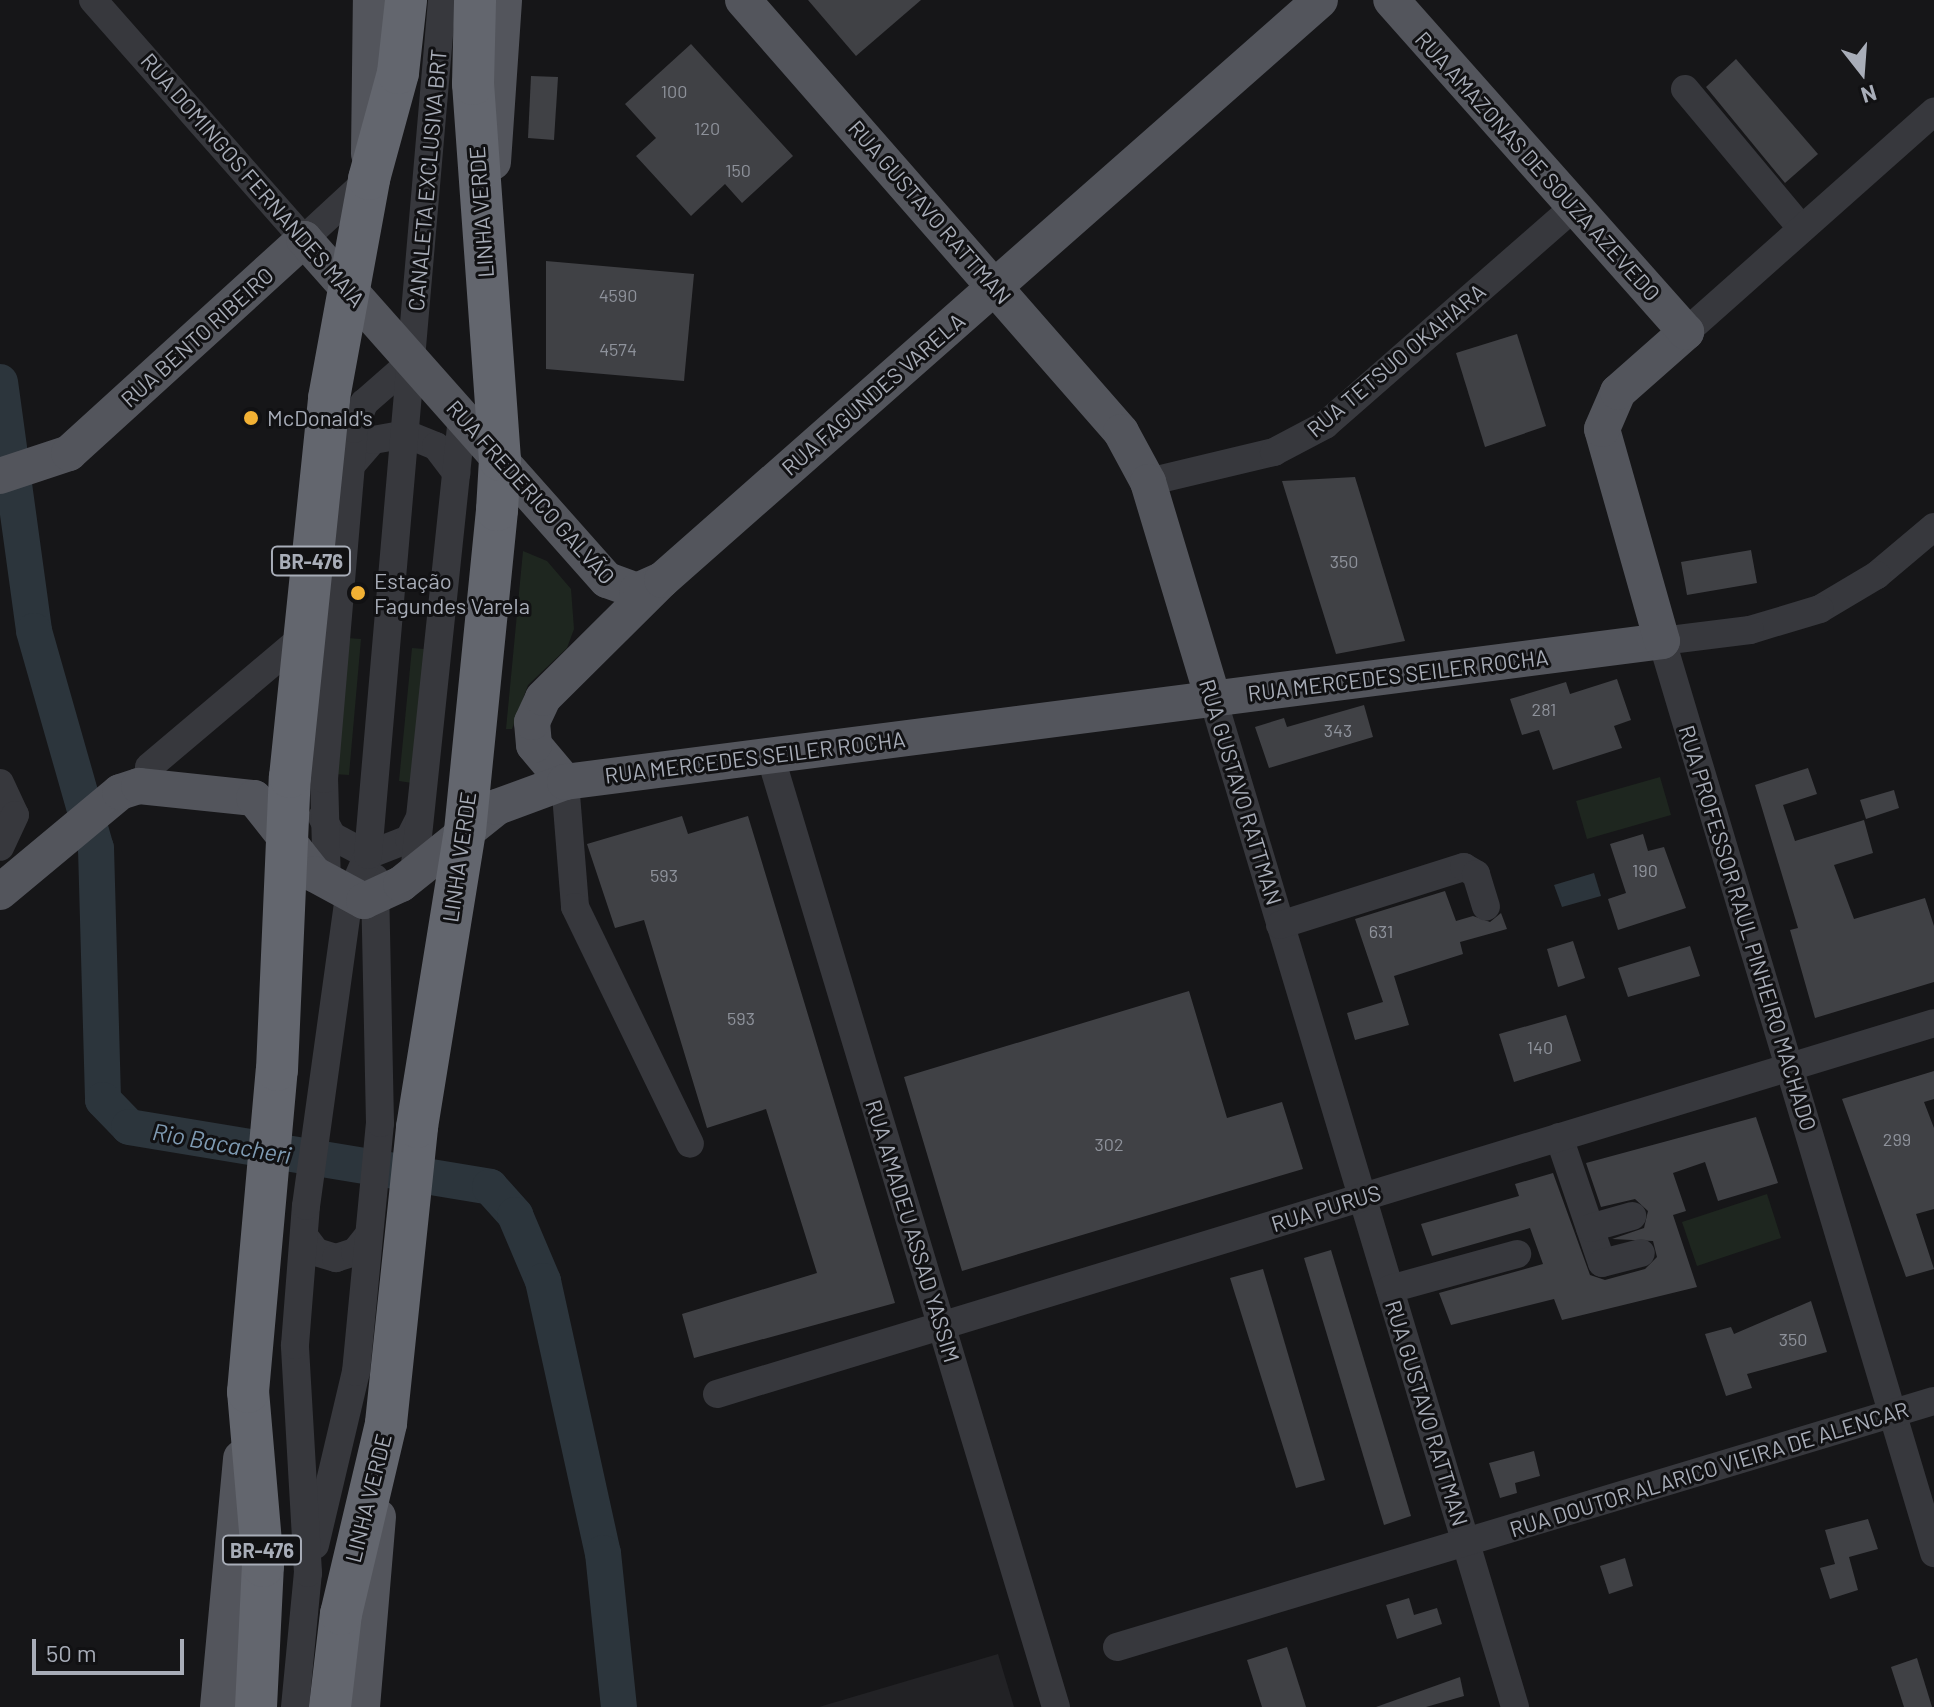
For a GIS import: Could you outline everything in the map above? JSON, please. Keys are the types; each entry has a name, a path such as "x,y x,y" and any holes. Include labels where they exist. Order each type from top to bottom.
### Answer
{"highway":[{"name":"BR-476","path":"256,1707 263,1566 248,1392 273,1111 286,838 303,637 347,287 369,179 398,73 406,0"},
{"name":"LINHA VERDE","path":"330,1707 341,1614 386,1423 382,1222 399,1125 465,831 500,460 485,272 475,0"}],"main road":[{"path":"369,179 371,0"},
{"path":"485,272 504,0"},
{"name":"RUA GUSTAVO RATTMAN","path":"743,0 1106,411 1148,482 1213,699"},
{"name":"RUA FAGUNDES VARELA","path":"565,782 540,759 535,711 662,580 1320,0"},
{"name":"RUA AMAZONAS DE SOUZA AZEVEDO","path":"1391,0 1686,332"},
{"name":"RUA DOMINGOS FERNANDES MAIA","path":"304,239 412,361"},
{"name":"RUA BENTO RIBEIRO","path":"0,476 57,460 304,239"},
{"name":"RUA PROFESSOR RAUL PINHEIRO MACHADO","path":"1662,641 1602,429 1618,392 1686,332"},
{"name":"RUA FREDERICO GALVÃO","path":"412,361 616,587 637,591 662,580"},
{"name":"RUA MERCEDES SEILER ROCHA","path":"352,893 414,874 465,831 509,800 565,782 1662,641"},
{"path":"0,892 103,805 139,786 243,795 263,804 286,838 352,893"},
{"path":"218,1707 248,1392"},
{"path":"362,1707 386,1423"}],"street":[{"name":"RUA DOMINGOS FERNANDES MAIA","path":"93,0 304,239"},
{"name":"CANALETA EXCLUSIVA BRT","path":"308,1573 295,1345 306,1206 316,1116 352,893 368,855 442,0"},
{"path":"1685,89 1802,229"},
{"path":"1686,332 1934,112"},
{"name":"RUA BENTO RIBEIRO","path":"304,239 369,179"},
{"name":"RUA TETSUO OKAHARA","path":"1148,482 1248,460 1325,425 1574,207"},
{"name":"CANALETA EXCLUSIVA BRT","path":"399,1125 352,893 322,817 352,464 364,403 412,361"},
{"path":"414,874 462,418"},
{"path":"352,464 373,440 406,434 436,446 456,473"},
{"name":"RUA MERCEDES SEILER ROCHA","path":"1662,641 1750,630 1820,609 1934,527"},
{"path":"149,767 303,637"},
{"name":"RUA PROFESSOR RAUL PINHEIRO MACHADO","path":"1662,641 1934,1553"},
{"name":"RUA GUSTAVO RATTMAN","path":"1213,699 1515,1707"},
{"name":"RUA AMADEU ASSAD YASSIM","path":"770,755 1056,1707"},
{"path":"565,782 575,907 690,1144"},
{"path":"0,783 15,815 0,847"},
{"path":"322,817 332,836 368,855 409,839 419,819"},
{"path":"1280,925 1464,867 1476,874 1486,906"},
{"name":"RUA PURUS","path":"717,1394 1934,1023"},
{"path":"1559,1137 1602,1263 1641,1253"},
{"path":"1590,1228 1632,1216"},
{"name":"CANALETA EXCLUSIVA BRT","path":"295,1707 308,1573 351,1398 382,1222"},
{"path":"304,1236 316,1252 336,1258 355,1252 382,1222"},
{"path":"1390,1289 1517,1254"},
{"name":"RUA DOUTOR ALARICO VIEIRA DE ALENCAR","path":"1117,1647 1934,1401"}],"shaded area":[{"path":"523,551 547,561 571,589 574,629 567,648 528,685 512,729 506,729"},
{"path":"347,638 361,639 349,775 334,774"},
{"path":"412,648 424,649 412,783 399,781"},
{"path":"1660,777 1671,815 1587,839 1576,801"},
{"path":"1594,873 1601,896 1562,907 1554,885"},
{"path":"1767,1194 1781,1238 1697,1266 1682,1222"},
{"path":"998,1654 1014,1707 819,1707"}],"building":[{"path":"808,0 921,0 856,56"},
{"path":"691,44 793,156 742,203 725,184 691,216 636,156 656,138 625,104"},
{"path":"1736,59 1818,154 1785,183 1706,87"},
{"path":"531,76 558,77 554,140 528,138"},
{"path":"546,261 694,274 684,381 546,369"},
{"path":"1517,334 1546,426 1485,447 1456,353"},
{"path":"1355,477 1405,641 1336,654 1282,481"},
{"path":"1751,550 1757,583 1687,595 1681,562"},
{"path":"1617,679 1631,720 1614,726 1622,748 1553,770 1539,730 1522,735 1510,699 1566,682 1570,694"},
{"path":"1364,705 1373,737 1269,768 1255,727 1284,718 1287,727"},
{"path":"1808,768 1817,794 1783,805 1795,841 1864,820 1873,853 1834,865 1854,919 1925,898 1934,926 1934,982 1815,1018 1790,930 1798,928 1755,785"},
{"path":"1894,790 1899,808 1866,819 1860,800"},
{"path":"682,816 688,834 748,816 895,1303 694,1358 682,1314 817,1273 766,1109 707,1128 644,920 615,928 587,844"},
{"path":"1643,834 1648,851 1664,847 1686,908 1618,930 1608,899 1626,893 1610,844"},
{"path":"1445,891 1456,921 1473,916 1490,922 1501,913 1507,929 1460,942 1463,954 1394,976 1409,1025 1355,1040 1347,1013 1383,1002 1355,919"},
{"path":"1573,941 1585,978 1558,987 1547,949"},
{"path":"1690,946 1700,976 1628,997 1618,968"},
{"path":"1189,991 1227,1118 1282,1102 1303,1169 962,1271 904,1077"},
{"path":"1566,1015 1581,1061 1514,1082 1499,1034"},
{"path":"1934,1071 1934,1099 1924,1102 1934,1128 1934,1209 1916,1214 1934,1269 1906,1277 1842,1099"},
{"path":"1756,1117 1778,1183 1718,1201 1705,1162 1673,1173 1686,1211 1673,1215 1697,1287 1562,1320 1554,1299 1451,1325 1439,1293 1543,1264 1530,1228 1432,1256 1421,1224 1519,1196 1515,1184 1553,1173 1590,1275 1605,1280 1645,1269 1657,1257 1653,1241 1612,1239 1644,1228 1648,1211 1635,1199 1601,1207 1586,1163"},
{"path":"1331,1250 1411,1516 1384,1525 1304,1258"},
{"path":"1263,1269 1325,1480 1296,1488 1230,1278"},
{"path":"1811,1301 1827,1352 1747,1374 1752,1388 1726,1396 1705,1334 1731,1327 1734,1334"},
{"path":"1534,1451 1540,1476 1515,1483 1517,1493 1500,1498 1489,1463"},
{"path":"1868,1519 1878,1549 1849,1557 1858,1590 1830,1599 1820,1568 1835,1564 1825,1530"},
{"path":"1625,1558 1633,1586 1609,1594 1600,1566"},
{"path":"1409,1598 1414,1615 1437,1608 1442,1624 1397,1639 1386,1605"},
{"path":"1287,1647 1306,1707 1262,1707 1247,1660"},
{"path":"1917,1658 1932,1707 1904,1707 1891,1667"},
{"path":"1460,1677 1464,1696 1426,1707 1376,1707"}],"waterway":[{"name":"Rio Bacacheri","path":"0,382 34,631 96,848 103,1100 129,1127 490,1187 515,1215 543,1281 603,1553 619,1707"}],"place":[{"name":"McDonald's","path":"251,418"},
{"name":"Estação Fagundes Varela","path":"358,593"}]}
